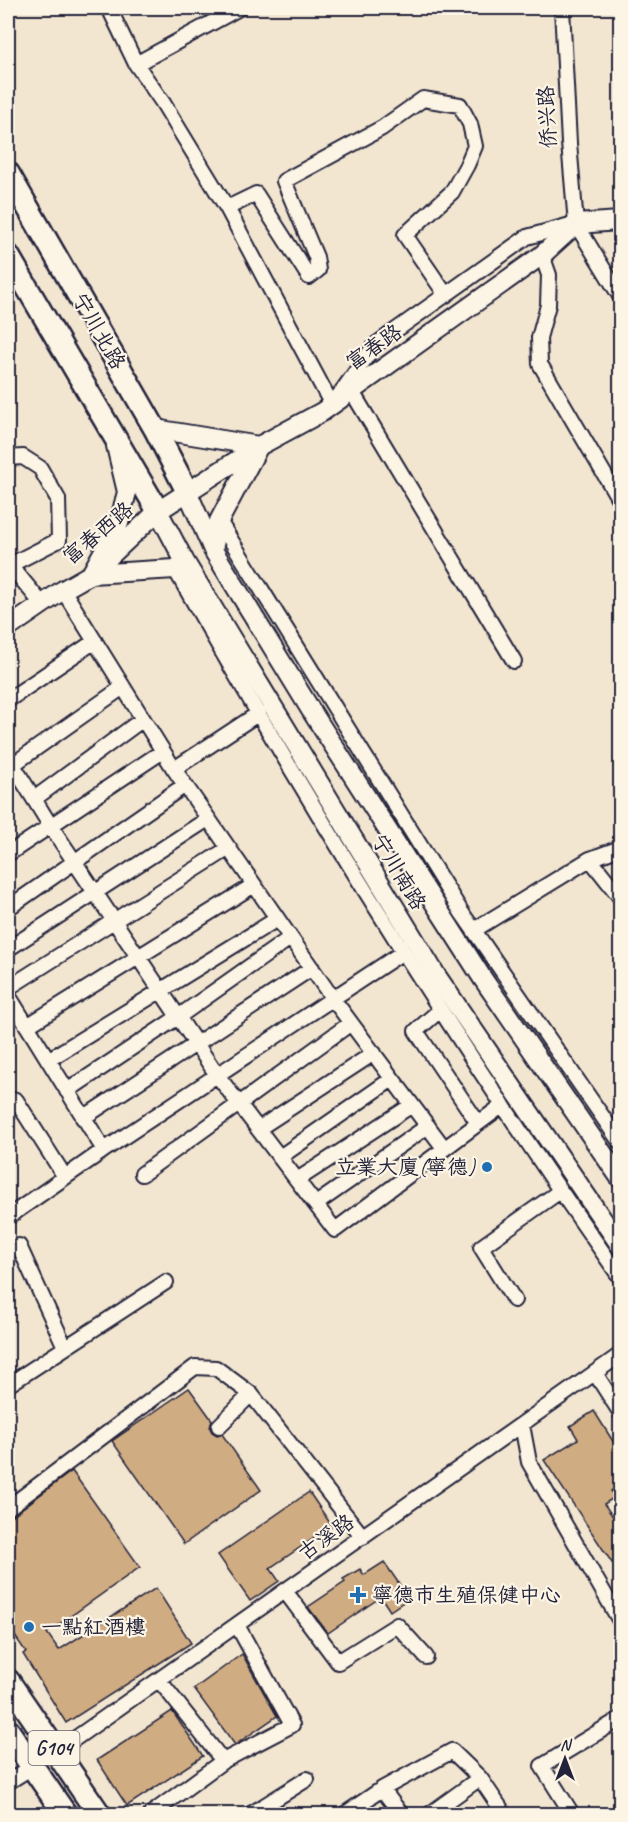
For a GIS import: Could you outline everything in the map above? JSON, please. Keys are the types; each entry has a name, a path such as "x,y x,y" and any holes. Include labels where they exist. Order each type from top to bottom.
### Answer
{"highway":[{"name":"G104","path":"8,1681 99,1815"},
{"name":"G104","path":"8,1731 65,1815"}],"main road":[{"name":"宁川北路","path":"8,173 155,429 187,491"},
{"path":"576,224 621,221"},
{"name":"富春路","path":"187,491 259,446 332,405 542,255 576,224"},
{"name":"宁川北路","path":"10,267 158,511"},
{"path":"155,429 259,446 219,521 213,550"},
{"path":"92,574 119,523 127,492 114,438"},
{"name":"富春西路","path":"8,628 63,590 92,574 158,511 187,491"},
{"name":"宁川南路","path":"187,491 213,550 312,712 483,979 621,1178"},
{"name":"宁川南路","path":"158,511 180,565 436,975 621,1245"},
{"path":"92,574 180,565"}],"street":[{"path":"109,8 136,64 163,103 227,208 332,405 375,345 527,237 576,224 621,296"},
{"path":"136,64 239,8"},
{"name":"侨兴路","path":"562,8 576,224"},
{"path":"227,208 256,194 309,277 318,270 316,257 284,181 382,128 423,99 460,105 470,124 475,146 467,165 452,192 405,235 446,295"},
{"path":"542,255 549,275 548,305 539,338 540,364 621,501"},
{"path":"351,390 514,661"},
{"path":"8,458 23,457 40,468 58,500 59,540 9,566 42,604"},
{"path":"219,521 474,930 620,1140"},
{"path":"180,565 237,679 403,952 560,1191 621,1277"},
{"path":"63,590 174,769 208,819 333,999 444,1148"},
{"path":"8,700 95,641"},
{"path":"123,687 10,767 34,799 217,1075 335,1230 503,1105"},
{"path":"174,769 259,713"},
{"path":"34,799 143,719"},
{"path":"8,854 163,751"},
{"path":"8,908 185,785"},
{"path":"8,949 208,819"},
{"path":"8,988 228,848"},
{"path":"474,930 591,859 621,848"},
{"path":"591,859 621,897"},
{"path":"27,1026 254,885"},
{"path":"48,1060 277,919"},
{"path":"67,1091 290,938"},
{"path":"8,1217 104,1150 403,952"},
{"path":"83,1118 312,968"},
{"path":"8,995 104,1150"},
{"path":"440,1011 416,1031 478,1123"},
{"path":"142,1174 351,1023"},
{"path":"258,1129 374,1053"},
{"path":"280,1157 392,1079"},
{"path":"8,1105 16,1100 65,1177"},
{"path":"297,1180 412,1105"},
{"path":"316,1204 428,1126"},
{"path":"514,1300 481,1247 560,1191"},
{"path":"19,1246 65,1347"},
{"path":"8,1385 166,1282"},
{"name":"古溪路","path":"56,1752 621,1355"},
{"path":"8,1508 195,1367 216,1368 251,1394 363,1537"},
{"path":"595,1373 621,1412"},
{"path":"219,1426 251,1394"},
{"path":"522,1425 529,1462 621,1621"},
{"path":"285,1592 338,1662 397,1625 426,1657"},
{"path":"151,1815 223,1761 292,1725 237,1625"},
{"path":"159,1680 223,1761"},
{"path":"572,1815 542,1766 621,1719"},
{"path":"345,1815 382,1789 452,1750 480,1778 501,1809 493,1815"},
{"path":"8,1782 32,1767"},
{"path":"430,1815 480,1778"},
{"path":"251,1815 307,1779"},
{"path":"382,1789 401,1815"}],"building":[{"path":"189,1388 212,1420 210,1428 212,1432 217,1435 222,1434 261,1490 184,1544 112,1441"},
{"path":"594,1411 621,1454 621,1484 611,1491 615,1497 604,1504 621,1528 621,1557 612,1563 544,1460 578,1439 570,1426"},
{"path":"72,1471 140,1567 47,1633 59,1650 156,1588 191,1643 66,1723 23,1654 26,1652 8,1626 8,1517"},
{"path":"309,1492 332,1526 270,1568 279,1581 250,1601 218,1555"},
{"path":"384,1562 409,1598 390,1611 381,1597 328,1633 308,1607 345,1582 343,1579 360,1569 364,1575"},
{"path":"242,1654 277,1716 235,1745 194,1689"},
{"path":"172,1711 203,1756 127,1806 97,1760"}],"place":[{"name":"立業大廈(寧德)","path":"487,1167"},
{"name":"寧德市生殖保健中心","path":"358,1595"},
{"name":"一點紅酒樓","path":"29,1627"}]}
